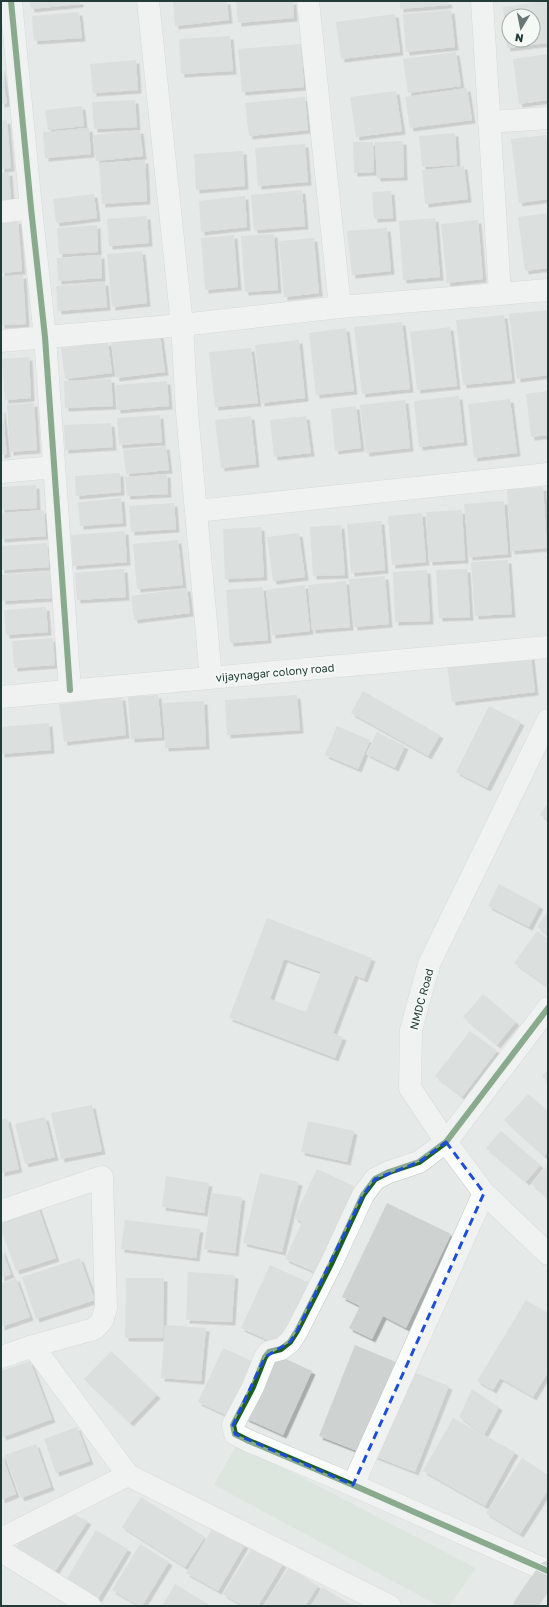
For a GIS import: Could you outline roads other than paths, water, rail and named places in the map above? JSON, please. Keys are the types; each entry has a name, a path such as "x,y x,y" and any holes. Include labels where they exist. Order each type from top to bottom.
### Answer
{"highway":[{"path":"525,1606 548,1571"}],"street":[{"path":"11,1 31,208 46,337 70,690"},
{"path":"148,1 182,325 186,412 211,678"},
{"path":"308,1 340,307"},
{"path":"482,1 500,294"},
{"path":"489,122 548,118"},
{"path":"1,212 31,208"},
{"path":"1,341 182,325 340,307 548,290"},
{"path":"1,472 54,467"},
{"path":"196,510 548,474"},
{"name":"vijaynagar colony road","path":"1,697 548,647"},
{"name":"NMDC Road","path":"547,1251 484,1193 446,1142 410,1088 411,1030 429,964 548,720"},
{"path":"548,1008 446,1142 419,1162 389,1172 375,1179 364,1195 297,1331 290,1342 281,1349 269,1352 265,1357 253,1387 233,1425 235,1434 249,1442 353,1485 548,1571"},
{"path":"1,1211 102,1177 106,1308 102,1321 94,1329 33,1346 1,1357"},
{"path":"353,1485 484,1193"},
{"path":"33,1346 128,1475 390,1606"},
{"path":"1,1539 128,1475"},
{"path":"1,1551 90,1606"}]}
